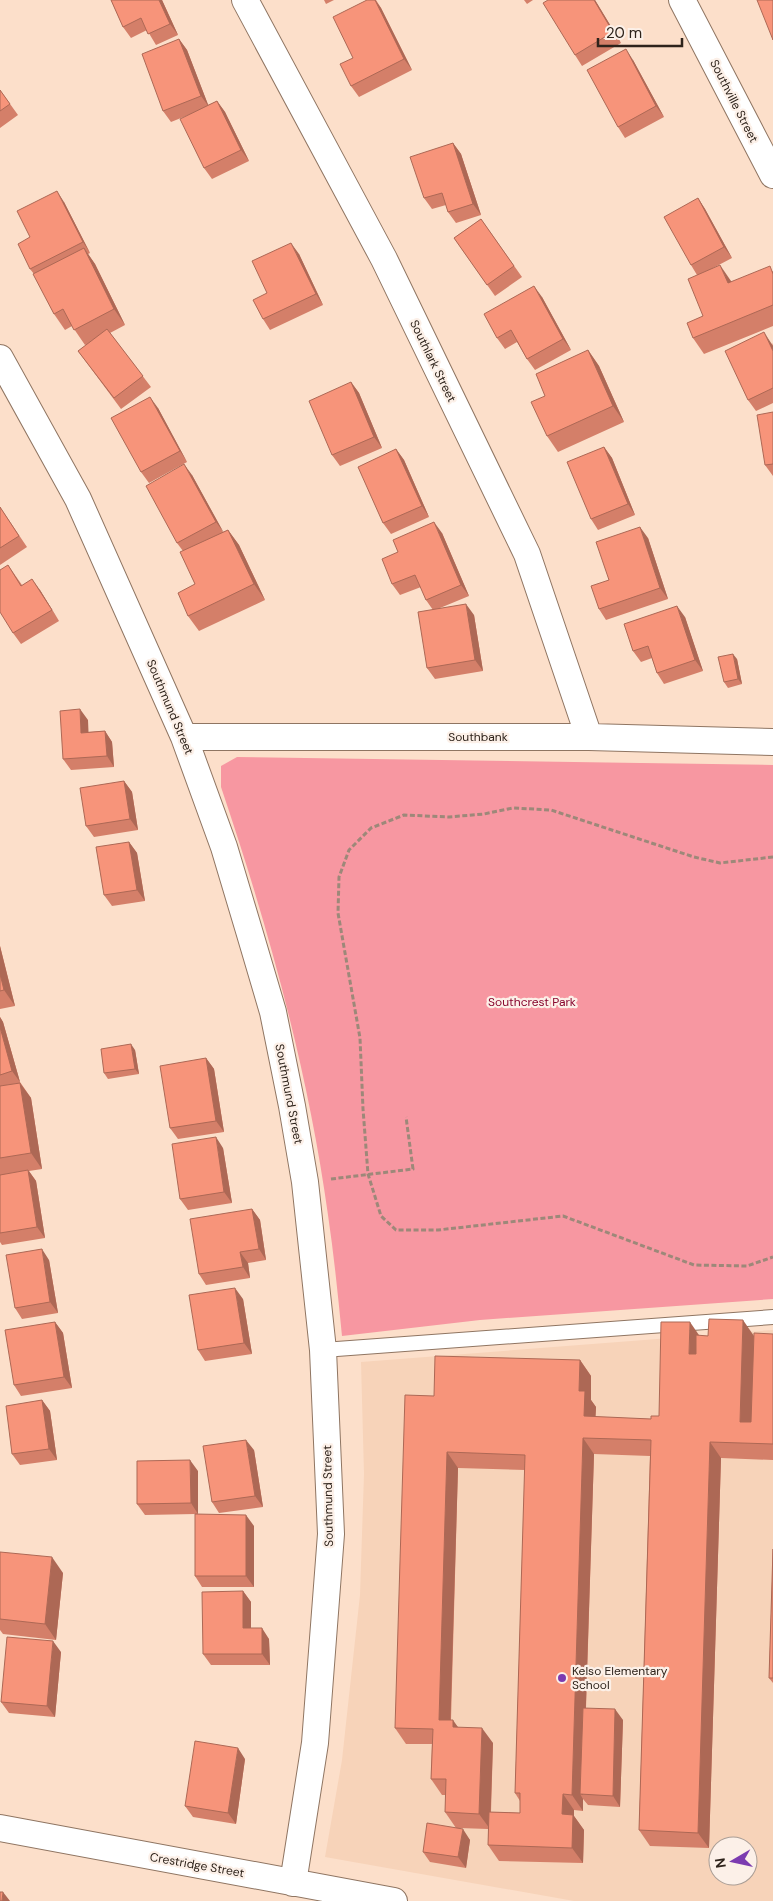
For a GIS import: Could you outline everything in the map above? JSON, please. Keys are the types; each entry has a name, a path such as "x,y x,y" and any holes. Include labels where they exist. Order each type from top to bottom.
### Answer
{"street":[{"name":"Southlark Street","path":"245,0 384,259 527,554 589,737"},
{"name":"Southville Street","path":"682,0 773,175"},
{"name":"Southmund Street","path":"0,358 78,499 184,737 224,847 273,1012 305,1182 323,1350 331,1534 315,1743 294,1882"},
{"name":"Southbank","path":"184,737 589,737 773,742"},
{"name":"Crestridge Street","path":"0,1828 394,1901"}],"lane":[{"path":"323,1350 773,1317"}],"path":[{"path":"773,857 720,863 694,857 551,810 513,808 475,815 404,815 371,828 349,850 339,877 338,913 360,1038 368,1174 381,1216 396,1230 438,1230 562,1216 694,1264 747,1266 773,1257"},
{"path":"305,1182 413,1169 406,1117"}],"shaded area":[{"name":"Kelso Elementary School","path":"773,1330 773,1901 574,1901 325,1857 342,1760 360,1595 364,1474 361,1362"}],"green space":[{"name":"Southcrest Park","path":"237,757 773,765 773,1299 480,1320 342,1336 320,1161 298,1053 255,892 221,787 221,766"}],"building":[{"path":"111,0 159,0 170,24 148,34 141,18 123,27"},
{"path":"367,0 375,0 404,59 351,86 340,64 353,58 333,17"},
{"path":"548,0 594,0 613,32 575,55 543,3"},
{"path":"757,0 773,0 773,40"},
{"path":"179,39 201,96 163,111 142,54"},
{"path":"626,49 656,106 618,127 587,70"},
{"path":"0,90 10,104 0,111"},
{"path":"217,101 241,150 204,168 180,119"},
{"path":"453,143 473,204 448,212 442,193 424,198 410,157"},
{"path":"57,191 83,242 30,269 18,244 30,237 17,211"},
{"path":"698,198 724,247 691,265 664,217"},
{"path":"481,219 514,266 487,285 454,238"},
{"path":"291,243 316,294 263,319 253,300 267,293 252,261"},
{"path":"84,248 114,309 74,330 63,309 54,314 33,274"},
{"path":"720,265 728,283 770,266 773,274 773,305 693,338 687,323 703,316 688,279"},
{"path":"534,286 563,339 527,359 511,330 497,338 484,314"},
{"path":"107,329 143,376 114,398 78,351"},
{"path":"764,332 773,351 773,388 748,400 725,351"},
{"path":"588,350 613,406 547,436 531,402 545,396 536,374"},
{"path":"351,382 374,437 332,455 309,401"},
{"path":"150,397 180,451 141,472 111,418"},
{"path":"773,412 773,464 765,465 757,415"},
{"path":"604,447 628,504 591,519 567,462"},
{"path":"396,449 422,506 383,523 358,467"},
{"path":"184,464 216,522 177,543 146,486"},
{"path":"0,507 19,536 0,548"},
{"path":"434,522 461,585 426,600 415,575 392,584 382,559 398,552 393,540"},
{"path":"640,527 660,588 599,609 591,586 609,580 596,542"},
{"path":"228,530 254,584 188,616 178,593 195,584 180,552"},
{"path":"8,565 21,586 32,579 52,610 13,633 0,612 0,570"},
{"path":"466,604 475,660 427,668 418,612"},
{"path":"677,606 695,660 657,673 648,646 633,651 624,624"},
{"path":"733,654 738,679 724,682 718,657"},
{"path":"80,709 81,733 105,731 107,756 63,759 60,711"},
{"path":"124,781 130,819 86,826 80,788"},
{"path":"129,842 137,890 104,895 96,847"},
{"path":"0,974 4,990 0,991"},
{"path":"0,1027 12,1071 0,1075"},
{"path":"131,1044 135,1069 104,1073 101,1049"},
{"path":"206,1058 216,1121 170,1128 160,1066"},
{"path":"20,1083 31,1153 0,1158 0,1086"},
{"path":"216,1137 224,1192 180,1199 172,1144"},
{"path":"28,1170 37,1227 0,1233 0,1175"},
{"path":"252,1209 259,1249 240,1252 243,1267 199,1274 190,1219"},
{"path":"42,1249 50,1302 15,1308 6,1255"},
{"path":"235,1288 244,1343 198,1350 189,1295"},
{"path":"709,1319 743,1320 740,1422 751,1422 754,1333 773,1334 773,1444 710,1442 698,1833 639,1830 651,1440 583,1438 572,1795 563,1794 562,1814 573,1815 572,1848 488,1845 489,1812 520,1813 520,1793 515,1793 525,1455 447,1452 439,1720 453,1720 453,1727 482,1728 479,1814 445,1812 446,1779 431,1779 433,1729 395,1728 405,1395 434,1396 435,1356 580,1360 579,1391 585,1391 584,1416 651,1419 651,1416 659,1416 661,1322 690,1322 689,1354 696,1354 696,1335 708,1336"},
{"path":"55,1322 64,1377 14,1385 5,1330"},
{"path":"42,1400 49,1449 12,1454 6,1406"},
{"path":"246,1440 255,1496 212,1502 203,1446"},
{"path":"190,1460 191,1503 137,1504 137,1461"},
{"path":"195,1514 246,1515 246,1576 195,1576"},
{"path":"773,1549 773,1678 769,1678"},
{"path":"0,1552 52,1557 45,1624 0,1619"},
{"path":"243,1591 243,1628 262,1628 262,1654 203,1654 202,1592"},
{"path":"7,1637 53,1641 47,1706 1,1702"},
{"path":"583,1708 615,1709 613,1796 580,1794"},
{"path":"195,1741 238,1748 228,1813 185,1806"},
{"path":"427,1823 463,1829 458,1857 423,1852"},
{"path":"0,1892 3,1892 2,1901 0,1901"}],"place":[{"name":"Kelso Elementary School","path":"562,1678"}]}
